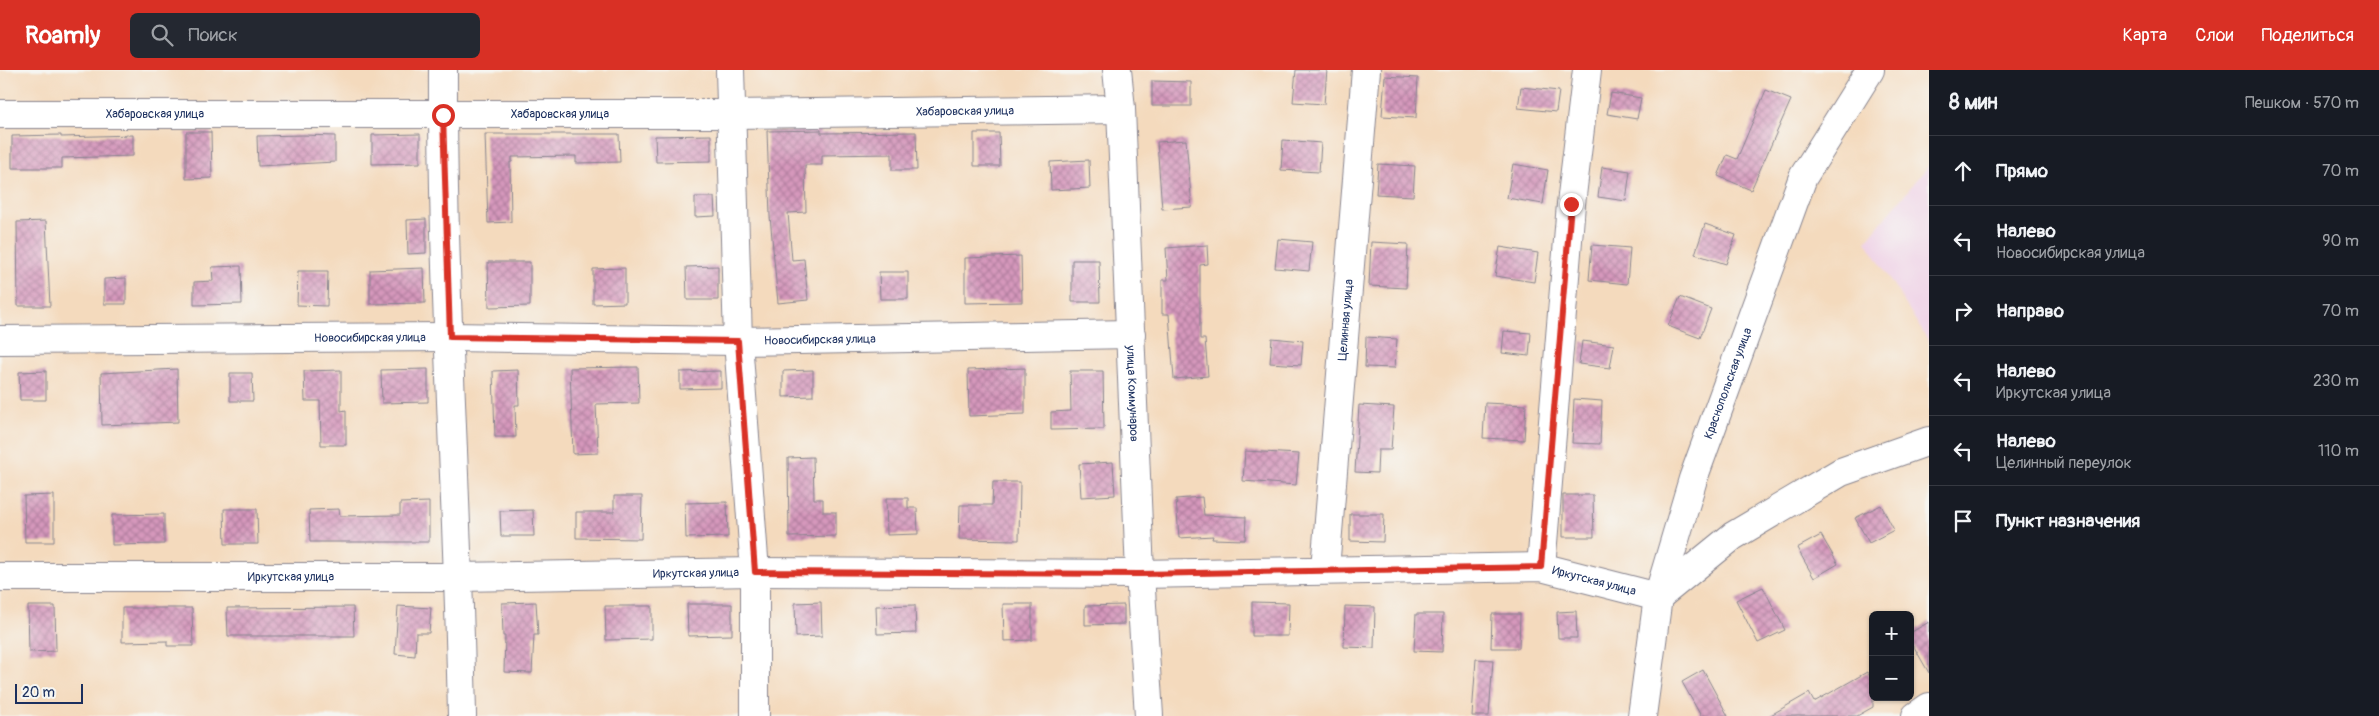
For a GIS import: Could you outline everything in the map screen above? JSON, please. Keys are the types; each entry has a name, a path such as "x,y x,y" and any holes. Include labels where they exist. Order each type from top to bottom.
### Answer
{"street":[{"path":"443,70 450,337 460,577 462,716"},
{"path":"730,70 738,341 755,572 755,716"},
{"name":"улица Коммунаров","path":"1117,70 1121,109 1140,574 1149,716"},
{"name":"Целинная улица","path":"1325,570 1366,70"},
{"path":"1541,567 1571,204 1588,70"},
{"name":"Краснопольская улица","path":"1642,716 1658,597 1693,479 1803,177 1870,70"},
{"name":"Хабаровская улица","path":"0,114 732,114 1121,109"},
{"name":"Новосибирская улица","path":"0,340 450,337 738,341 1130,334"},
{"path":"1658,597 1733,536 1841,472 1929,441"},
{"name":"Иркутская улица","path":"0,577 460,577 755,572 1140,574 1541,567 1658,597"},
{"path":"1916,716 1929,707"}],"shaded area":[{"path":"1929,165 1929,342 1866,241"}],"building":[{"path":"1296,70 1327,70 1324,104 1293,102"},
{"path":"1385,76 1418,78 1416,118 1382,116"},
{"path":"1152,81 1191,82 1191,106 1152,106"},
{"path":"1521,87 1559,91 1556,112 1518,108"},
{"path":"1766,90 1791,100 1751,190 1718,176 1727,155 1737,159"},
{"path":"1611,93 1641,98 1637,119 1607,114"},
{"path":"821,130 821,133 916,132 917,170 892,170 892,154 822,155 822,165 805,165 806,212 788,213 792,260 804,259 808,300 778,303 770,216 767,131"},
{"path":"186,132 211,132 212,178 186,179"},
{"path":"974,133 999,133 1000,166 974,166"},
{"path":"420,134 420,163 372,164 372,135"},
{"path":"485,134 619,134 620,162 576,163 576,156 512,157 512,162 510,162 511,222 488,223"},
{"path":"61,135 61,137 133,135 133,156 62,158 62,168 12,168 12,136"},
{"path":"711,135 711,161 656,162 655,136"},
{"path":"257,136 335,136 335,162 258,166"},
{"path":"1186,140 1192,207 1162,209 1157,142"},
{"path":"1283,140 1321,143 1319,172 1281,170"},
{"path":"1089,160 1090,188 1051,190 1050,162"},
{"path":"1378,164 1415,166 1413,196 1376,194"},
{"path":"1513,164 1548,170 1543,204 1507,198"},
{"path":"1602,167 1630,171 1626,201 1598,197"},
{"path":"695,197 714,197 715,216 695,217"},
{"path":"426,219 426,253 408,254 407,220"},
{"path":"46,221 50,306 18,306 17,222"},
{"path":"1705,224 1736,235 1726,264 1695,254"},
{"path":"1278,239 1312,242 1309,271 1275,268"},
{"path":"1371,242 1408,244 1406,288 1369,286"},
{"path":"1207,245 1208,264 1200,265 1200,339 1205,339 1208,376 1174,379 1169,314 1162,314 1162,280 1168,280 1166,248"},
{"path":"1592,245 1630,248 1627,284 1589,280"},
{"path":"1500,247 1538,253 1534,282 1495,276"},
{"path":"1021,256 1022,302 965,303 965,258"},
{"path":"1072,260 1099,260 1100,302 1072,302"},
{"path":"488,262 530,262 530,306 489,307"},
{"path":"241,266 242,304 194,305 194,282 213,281 212,267"},
{"path":"718,266 718,300 687,300 686,267"},
{"path":"424,268 425,303 370,304 370,270"},
{"path":"625,268 625,303 593,304 593,269"},
{"path":"298,271 328,271 327,306 297,305"},
{"path":"879,272 908,272 908,299 880,299"},
{"path":"126,278 126,304 104,304 104,279"},
{"path":"1680,297 1711,309 1700,338 1668,326"},
{"path":"1504,331 1531,333 1529,356 1502,353"},
{"path":"1366,337 1397,339 1395,368 1365,367"},
{"path":"1272,338 1303,341 1301,365 1270,363"},
{"path":"1582,341 1614,345 1610,368 1579,364"},
{"path":"638,367 639,403 596,404 598,453 573,454 570,368"},
{"path":"1025,368 1025,414 969,416 968,370"},
{"path":"177,369 178,422 102,425 101,373"},
{"path":"428,369 428,402 382,403 381,370"},
{"path":"341,370 341,411 346,410 346,445 321,445 320,401 305,401 304,371"},
{"path":"518,370 519,405 515,405 516,437 495,437 493,371"},
{"path":"813,370 813,396 783,397 783,371"},
{"path":"46,371 46,400 20,400 19,372"},
{"path":"721,371 721,388 680,389 680,372"},
{"path":"1070,371 1103,371 1104,429 1051,430 1051,412 1071,411"},
{"path":"230,373 252,373 253,401 230,401"},
{"path":"1574,399 1602,401 1600,444 1572,443"},
{"path":"1485,403 1526,405 1524,440 1483,438"},
{"path":"1359,405 1394,407 1391,450 1378,450 1377,473 1355,472"},
{"path":"1245,451 1299,454 1296,485 1243,481"},
{"path":"813,457 814,499 823,499 823,512 836,512 836,536 789,537 788,458"},
{"path":"1113,462 1115,495 1081,497 1079,464"},
{"path":"993,482 1020,482 1019,540 959,539 960,505 992,505"},
{"path":"54,495 54,542 25,542 24,496"},
{"path":"1563,495 1593,495 1594,537 1563,537"},
{"path":"614,496 642,496 641,539 576,538 576,512 614,512"},
{"path":"1202,497 1204,515 1246,517 1245,540 1212,539 1213,536 1179,538 1176,499"},
{"path":"886,498 908,498 908,508 917,508 918,534 887,535"},
{"path":"429,502 429,542 310,542 309,510 339,509 340,516 400,515 400,503"},
{"path":"727,502 728,537 686,538 685,503"},
{"path":"1881,505 1894,530 1869,543 1855,518"},
{"path":"224,509 257,509 258,544 225,544"},
{"path":"533,510 534,536 501,536 500,511"},
{"path":"164,514 164,544 112,545 112,515"},
{"path":"1350,514 1384,514 1383,542 1350,541"},
{"path":"1821,535 1838,564 1814,578 1797,548"},
{"path":"1763,587 1785,630 1758,643 1736,600"},
{"path":"536,602 538,635 534,635 532,673 504,672 505,636 503,636 502,603"},
{"path":"821,602 822,636 796,637 795,603"},
{"path":"1252,602 1289,603 1288,636 1252,636"},
{"path":"687,604 732,604 732,635 688,636"},
{"path":"1003,604 1032,604 1032,640 1004,641"},
{"path":"915,605 916,633 877,634 876,606"},
{"path":"1124,605 1124,624 1085,625 1085,606"},
{"path":"28,606 55,606 56,651 29,652"},
{"path":"398,606 431,608 429,633 416,633 415,656 395,654"},
{"path":"605,606 652,606 652,639 606,640"},
{"path":"1345,606 1375,607 1374,648 1344,647"},
{"path":"353,607 354,636 228,636 227,608"},
{"path":"122,608 192,608 193,646 167,646 167,641 122,642"},
{"path":"1576,611 1577,638 1558,638 1557,612"},
{"path":"1416,614 1443,614 1442,652 1414,651"},
{"path":"1492,614 1520,614 1519,648 1491,648"},
{"path":"1929,622 1929,673 1914,647 1914,631"},
{"path":"1476,659 1493,660 1489,716 1472,716"},
{"path":"1703,670 1728,716 1701,716 1682,682"},
{"path":"1867,672 1869,675 1869,701 1873,701 1873,707 1857,716 1769,716 1809,693 1814,702"}],"route":[{"path":"443,115 450,337 738,341 755,572 1140,574 1541,567 1571,204"}]}
